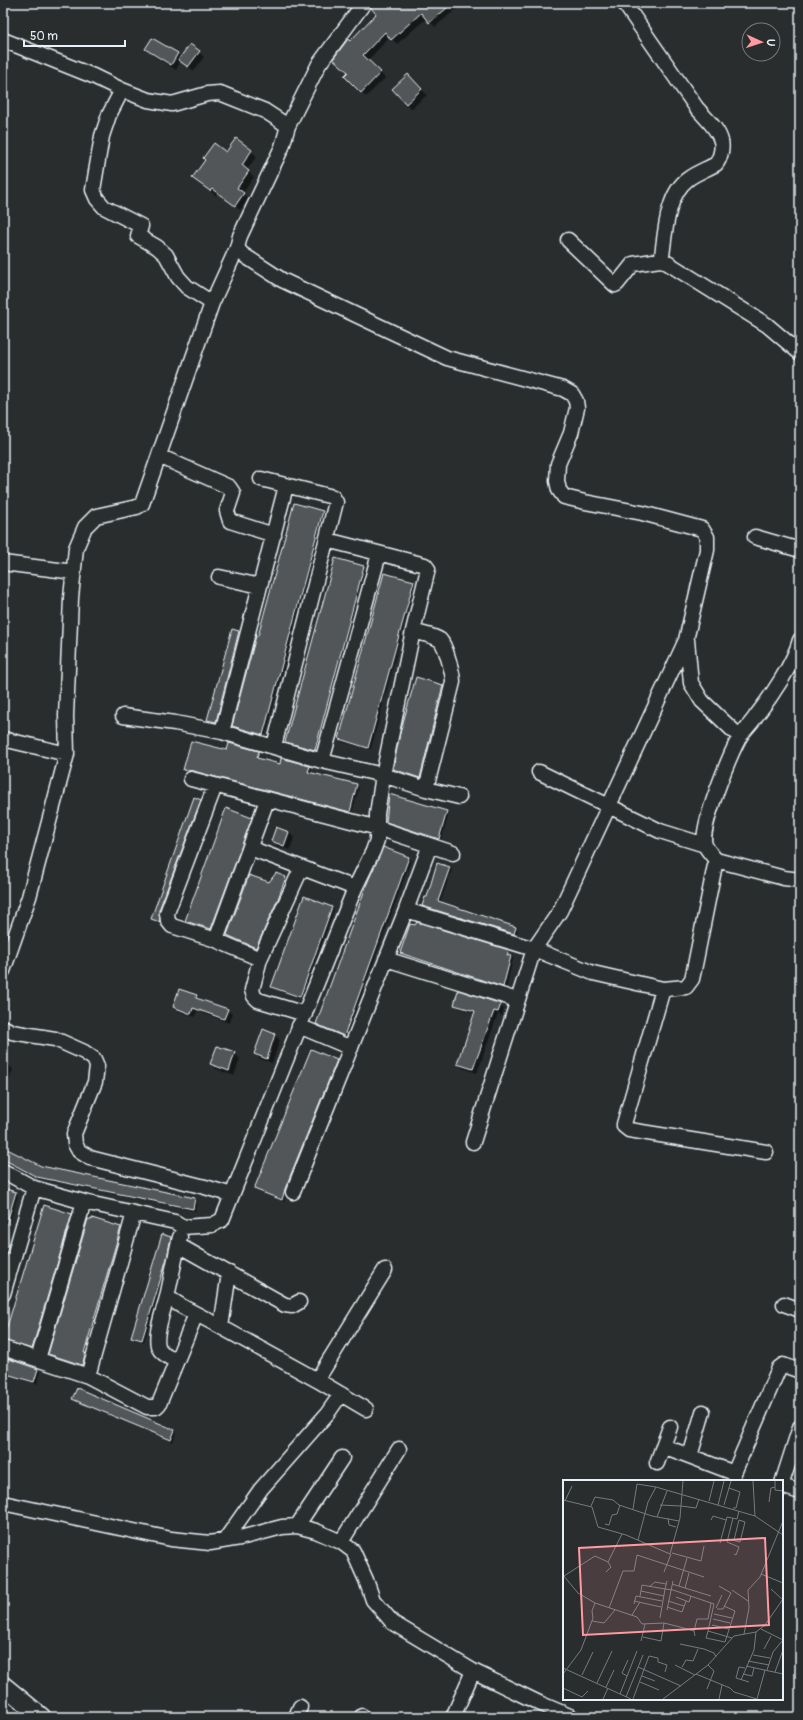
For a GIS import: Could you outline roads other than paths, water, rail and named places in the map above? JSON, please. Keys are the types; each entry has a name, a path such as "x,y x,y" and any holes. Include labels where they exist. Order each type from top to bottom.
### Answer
{"street":[{"path":"3,971 29,897 67,754 66,716 71,598 76,548 85,527 96,516 137,507 142,504 212,303 237,248 240,236 282,147 288,126 319,64 364,3"},
{"path":"624,3 697,108 718,133 722,145 719,161 716,164 688,178 682,184 670,208 661,259"},
{"path":"3,40 148,100 172,104 207,94 220,92 265,111 288,126"},
{"path":"122,90 109,116 102,136 93,190 96,199 104,207 141,226 138,236 157,247 166,255 178,277 186,287 212,303"},
{"path":"568,240 615,285 618,284 633,264 658,261 661,259"},
{"path":"237,248 242,254 282,280 447,358 563,389 572,394 576,401 577,408 571,433 558,464 557,481 559,490 564,497 642,513 702,529 707,537 707,550 686,640 610,807 560,911 534,949 473,1142"},
{"path":"661,259 768,325 800,353"},
{"path":"159,456 229,487 233,493 227,510 230,521 274,535"},
{"path":"261,479 333,496 336,502 328,540 274,746"},
{"path":"222,732 286,486"},
{"path":"755,537 800,550"},
{"path":"3,1171 34,1188 84,1202 175,1222 183,1227 217,1224 222,1220 355,888 373,852 378,828 377,814 383,775 413,631 428,569 425,564 379,554 328,540"},
{"path":"322,761 379,554"},
{"path":"3,563 74,572"},
{"path":"219,577 260,586"},
{"path":"413,631 431,636 442,642 452,668 454,682 426,789"},
{"path":"686,640 691,683 702,701 740,737"},
{"path":"705,845 705,825 740,737 758,715 794,659 800,640"},
{"path":"123,716 175,723 222,732 322,761 383,775 426,789 459,797"},
{"path":"3,739 67,754"},
{"path":"539,772 660,830 705,845 716,860 784,878 800,880"},
{"path":"191,779 378,828 453,852"},
{"path":"215,786 167,913 168,921 172,926 216,940 260,959"},
{"path":"216,940 267,800"},
{"path":"293,1192 406,910 430,844"},
{"path":"250,848 301,869 355,888"},
{"path":"406,910 534,949 593,973 663,989 686,987 692,979 716,860"},
{"path":"301,869 260,959 252,990 254,996 263,1002 302,1020 351,1048"},
{"path":"386,959 517,1000"},
{"path":"663,989 624,1126 629,1130 766,1152"},
{"path":"3,1027 12,1032 55,1039 84,1052 94,1060 97,1066 94,1082 74,1134 75,1144 84,1155 90,1158 232,1195"},
{"path":"3,1294 34,1188"},
{"path":"38,1359 84,1202"},
{"path":"88,1376 134,1212"},
{"path":"176,1362 161,1351 157,1345 157,1335 183,1227"},
{"path":"178,1245 285,1305 292,1306 298,1302"},
{"path":"317,1380 385,1270"},
{"path":"222,1327 229,1273"},
{"path":"167,1297 317,1380 366,1409"},
{"path":"784,1304 800,1310"},
{"path":"3,1348 88,1376 147,1407 156,1407 159,1404 196,1314"},
{"path":"663,1446 734,1473 779,1368 783,1366 800,1371"},
{"path":"225,1540 261,1489 328,1414 341,1394"},
{"path":"690,1456 703,1412"},
{"path":"657,1463 670,1427"},
{"path":"783,1481 800,1430"},
{"path":"342,1542 399,1449"},
{"path":"297,1526 342,1458"},
{"path":"783,1484 800,1492"},
{"path":"3,1503 171,1538 210,1542 282,1527 297,1526 316,1531 342,1542 353,1551 358,1560 373,1600 393,1623 473,1671 539,1703 572,1717"},
{"path":"453,1717 473,1671"},
{"path":"3,1685 42,1717"}]}
